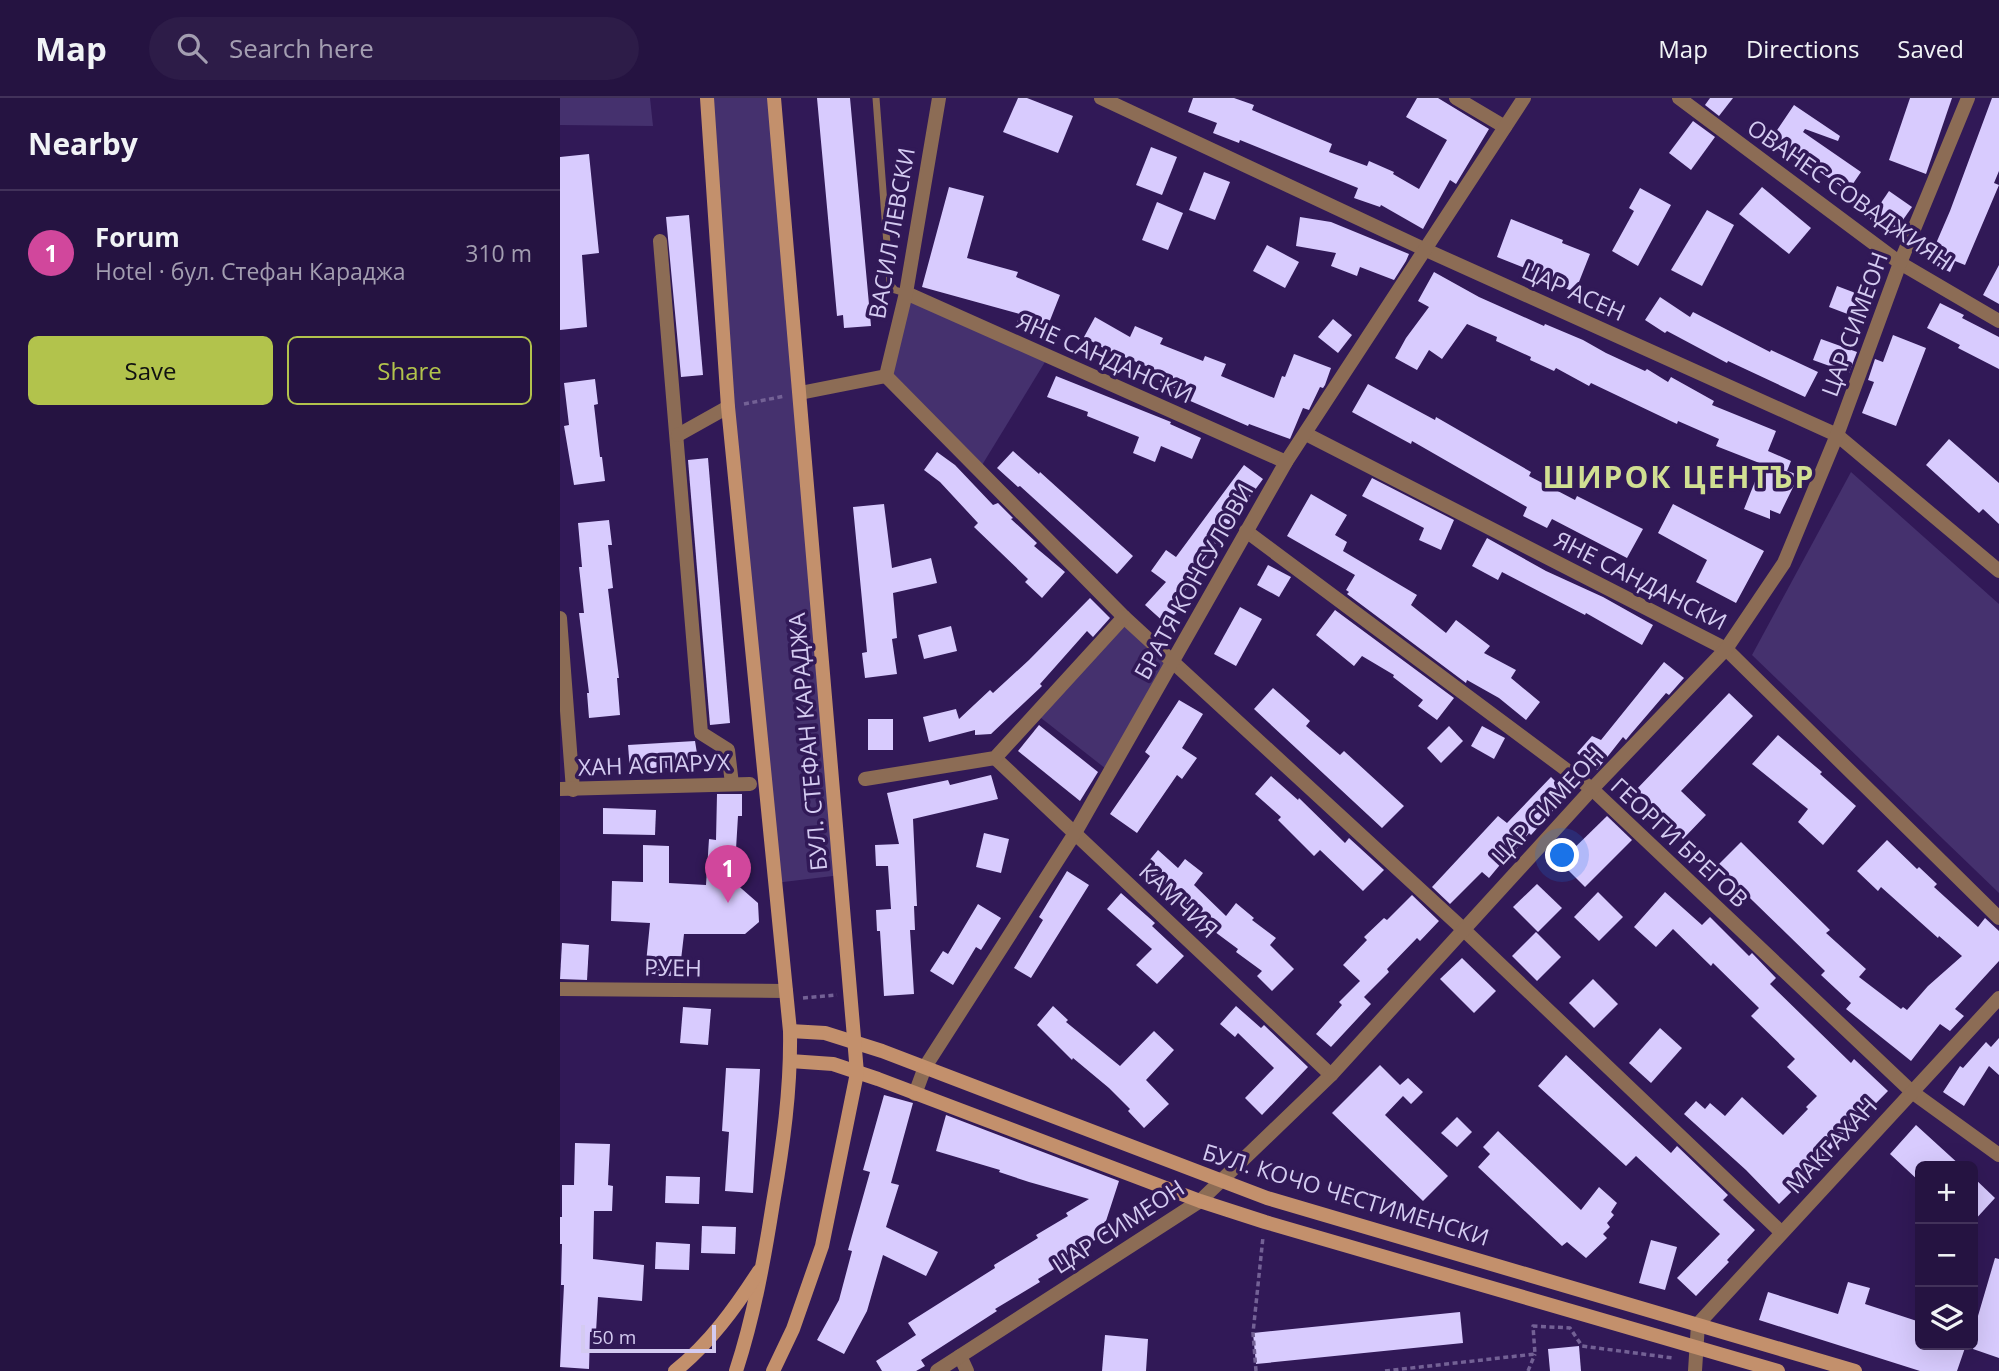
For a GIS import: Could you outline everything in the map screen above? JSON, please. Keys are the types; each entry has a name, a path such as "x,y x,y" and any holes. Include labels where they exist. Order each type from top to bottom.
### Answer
{"street":[{"name":"БУЛ. СТЕФАН КАРАДЖА","path":"707,98 728,407 790,1031 782,1153 763,1264 748,1333 736,1371"},
{"name":"БУЛ. СТЕФАН КАРАДЖА","path":"774,98 857,1073 822,1246 793,1329 774,1371"},
{"name":"ВАСИЛ ЛЕВСКИ","path":"886,376 906,293 939,98"},
{"name":"ЦАР АСЕН","path":"1101,98 1426,250 1837,435 1999,571"},
{"path":"1456,98 1505,127"},
{"name":"БРАТЯ КОНСУЛОВИ","path":"915,1094 925,1067 1075,833 1286,462 1524,98"},
{"name":"ОВАНЕС СОВАДЖИЯН","path":"1679,98 1900,263 1999,321"},
{"name":"ЦАР СИМЕОН","path":"937,1371 1200,1201 1222,1182 1331,1075 1592,789 1726,649 1784,563 1837,435 1900,263 1968,98"},
{"path":"660,241 701,733 728,751 732,784"},
{"name":"ЯНЕ САНДАНСКИ","path":"906,293 1286,462"},
{"path":"800,393 886,376 1124,617 1463,929 1781,1232"},
{"path":"678,435 728,407"},
{"name":"ЯНЕ САНДАНСКИ","path":"1306,434 1726,649 1999,918"},
{"name":"ГЕОРГИ БРЕГОВ","path":"1246,531 1592,789 1912,1092 1999,1155"},
{"path":"865,779 996,758 1124,617"},
{"path":"560,618 566,789"},
{"name":"КАМЧИЯ","path":"996,758 1331,1075"},
{"name":"ХАН АСПАРУХ","path":"566,789 750,784"},
{"name":"РУЕН","path":"560,989 786,995"},
{"name":"МАКГАХАН","path":"1698,1324 1999,998"},
{"name":"БУЛ. КОЧО ЧЕСТИМЕНСКИ","path":"790,1031 825,1033 925,1067 1267,1198 1855,1371"},
{"name":"БУЛ. КОЧО ЧЕСТИМЕНСКИ","path":"790,1061 833,1064 1200,1201 1265,1222 1778,1371"},
{"path":"675,1371 705,1344 729,1316 763,1264"},
{"path":"1695,1366 1698,1324"},
{"path":"960,1356 967,1371"}],"lane":[{"path":"876,98 890,284 895,290 906,293"}],"path":[{"path":"728,407 800,393"},
{"path":"786,995 852,994"},
{"path":"1256,1371 1253,1333 1265,1222"},
{"path":"1528,1371 1535,1354 1534,1326 1570,1328 1582,1346 1695,1366"},
{"path":"1385,1371 1535,1354"}],"shaded area":[{"path":"560,98 650,98 653,126 560,125"},
{"path":"707,98 774,98 841,875 775,883"},
{"path":"906,293 1048,357 979,470 886,376"},
{"path":"1851,472 1999,604 1999,893 1752,655"},
{"path":"1124,617 1174,662 1110,772 1036,714"}],"building":[{"path":"817,98 850,98 871,326 844,328 843,315 837,316"},
{"path":"1018,98 1027,98 1073,116 1058,153 1003,132"},
{"path":"1193,98 1234,98 1254,105 1252,110 1332,144 1329,152 1367,166 1369,161 1394,172 1393,174 1419,189 1447,140 1406,117 1417,98 1438,98 1489,129 1456,184 1450,180 1423,229 1381,205 1380,207 1354,198 1358,188 1240,140 1239,143 1213,133 1217,123 1188,112"},
{"path":"1710,98 1733,98 1719,116 1705,105"},
{"path":"1910,98 1952,98 1926,174 1889,160"},
{"path":"1992,98 1999,98 1999,171 1994,183 1999,185 1965,265 1955,261 1950,272 1928,262"},
{"path":"1794,105 1840,136 1838,141 1805,129 1803,132 1861,172 1848,191 1771,139"},
{"path":"1693,121 1715,137 1691,170 1669,153"},
{"path":"1151,147 1177,157 1162,195 1136,185"},
{"path":"589,154 599,253 582,255 587,327 560,330 560,157"},
{"path":"1204,172 1230,182 1215,220 1189,210"},
{"path":"949,187 984,196 967,258 1018,272 1016,277 1060,295 1045,333 1017,322 1020,314 922,287"},
{"path":"1762,187 1811,228 1789,254 1739,214"},
{"path":"1640,188 1671,205 1638,266 1612,251 1634,211 1629,208"},
{"path":"1889,191 1912,207 1893,234 1870,219"},
{"path":"1157,202 1183,213 1168,250 1142,240"},
{"path":"1707,210 1734,225 1702,286 1671,270"},
{"path":"689,215 703,375 681,377 666,217"},
{"path":"1300,217 1331,222 1409,254 1394,280 1360,267 1357,276 1331,266 1336,253 1296,246"},
{"path":"1511,219 1590,254 1575,292 1549,282 1550,278 1497,257"},
{"path":"1267,245 1299,262 1285,288 1253,271"},
{"path":"1999,265 1999,304 1983,295"},
{"path":"1434,272 1479,297 1583,340 1645,371 1647,369 1668,382 1671,377 1714,401 1712,405 1776,431 1768,451 1791,461 1787,471 1799,475 1780,514 1770,510 1770,519 1744,509 1762,464 1716,446 1719,439 1678,421 1677,424 1591,383 1589,386 1556,368 1554,371 1530,360 1531,357 1496,341 1497,337 1467,324 1442,359 1429,350 1417,370 1395,358 1429,307 1418,301"},
{"path":"1837,286 1874,300 1866,321 1829,307"},
{"path":"1660,297 1690,317 1693,312 1770,352 1771,350 1818,372 1805,397 1728,361 1727,363 1667,331 1665,333 1645,320"},
{"path":"1940,303 1999,337 1999,369 1927,328"},
{"path":"1095,317 1130,337 1135,326 1163,338 1160,344 1203,361 1205,356 1226,364 1221,376 1274,398 1294,354 1331,368 1325,385 1320,387 1309,410 1303,408 1290,439 1249,424 1248,426 1188,400 1190,394 1160,382 1163,373 1105,349 1084,337"},
{"path":"1333,319 1352,335 1338,353 1318,337"},
{"path":"1893,335 1926,348 1896,426 1862,413 1874,382 1868,380 1875,359 1883,362"},
{"path":"1821,339 1857,352 1849,373 1813,360"},
{"path":"1056,376 1171,422 1170,424 1201,438 1192,459 1161,446 1155,462 1133,453 1139,437 1087,416 1088,412 1047,397"},
{"path":"595,379 598,404 594,405 605,481 574,485 564,426 569,425 564,383"},
{"path":"1368,384 1435,420 1436,417 1531,472 1529,476 1575,500 1577,496 1643,529 1627,558 1552,519 1547,528 1523,516 1527,507 1412,441 1411,444 1352,412"},
{"path":"1949,439 1999,483 1999,524 1983,509 1979,513 1926,465"},
{"path":"1013,451 1133,556 1117,574 997,468"},
{"path":"937,452 955,465 993,505 998,503 1037,543 1034,546 1065,572 1042,598 1025,582 1028,579 974,527 978,523 940,482 924,470"},
{"path":"708,458 730,723 710,725 688,460"},
{"path":"1244,465 1263,479 1196,570 1198,572 1177,602 1182,606 1166,624 1145,605 1166,582 1151,571 1166,550 1176,557"},
{"path":"1372,478 1454,520 1441,550 1419,540 1424,528 1362,496"},
{"path":"1311,494 1347,515 1335,535 1347,542 1343,551 1417,595 1411,605 1446,633 1456,620 1490,646 1484,653 1516,670 1511,678 1540,702 1526,720 1499,698 1467,680 1466,683 1347,594 1349,592 1346,590 1355,575 1287,536"},
{"path":"884,504 892,568 931,558 937,583 893,593 897,638 892,639 897,674 865,678 862,653 867,652 853,507"},
{"path":"1673,504 1764,551 1736,603 1696,582 1707,560 1658,533"},
{"path":"609,520 612,545 608,545 613,588 608,589 619,678 620,715 589,718 589,693 579,613 584,613 578,523"},
{"path":"1487,538 1653,625 1642,645 1586,613 1585,615 1502,572 1498,580 1472,566"},
{"path":"1268,565 1291,577 1279,597 1257,585"},
{"path":"1090,598 1110,618 1093,637 1087,631 1040,684 1042,686 991,734 975,735 975,730 929,742 923,717 956,709 959,719 990,690 993,693 1029,660"},
{"path":"1240,607 1262,619 1236,666 1214,654"},
{"path":"1335,610 1454,698 1437,720 1418,706 1423,700 1393,677 1394,675 1362,656 1354,666 1316,635"},
{"path":"951,626 957,651 924,659 918,635"},
{"path":"1664,662 1684,678 1669,695 1666,693 1626,740 1623,737 1597,770 1577,753 1592,736 1601,740"},
{"path":"1273,688 1310,721 1306,726 1340,755 1344,751 1404,806 1382,828 1254,709"},
{"path":"1729,693 1753,716 1681,791 1706,815 1683,839 1634,792"},
{"path":"1179,700 1203,714 1182,748 1197,758 1182,779 1177,775 1137,833 1110,814 1150,756 1145,752"},
{"path":"868,719 893,719 893,750 868,750"},
{"path":"1039,725 1098,772 1080,801 1018,751"},
{"path":"1449,726 1463,741 1441,763 1427,748"},
{"path":"1482,726 1505,738 1494,759 1471,746"},
{"path":"1778,735 1822,772 1820,774 1856,806 1823,845 1798,822 1808,809 1752,764"},
{"path":"695,741 699,766 630,770 628,745"},
{"path":"991,775 998,799 913,819 917,906 914,906 915,930 910,930 914,994 884,996 876,910 891,909 888,866 876,866 875,845 899,844 887,793 948,780 950,785"},
{"path":"1271,776 1298,800 1299,798 1345,843 1349,838 1384,870 1363,891 1320,850 1314,856 1278,820 1281,817 1255,794"},
{"path":"1551,777 1568,794 1489,878 1482,872 1450,904 1432,887 1498,816 1507,823"},
{"path":"717,794 742,794 734,882 758,903 759,922 745,934 684,934 679,977 645,973 650,923 611,921 612,881 643,882 643,845 669,846 669,883 706,885 709,839 716,840"},
{"path":"603,808 656,810 655,835 603,834"},
{"path":"1607,816 1632,840 1585,887 1560,862"},
{"path":"984,833 1009,839 1001,873 976,867"},
{"path":"1887,840 1937,884 1934,887 1978,927 1985,918 1999,931 1999,961 1955,1009 1964,1016 1950,1031 1940,1024 1911,1061 1846,1009 1851,1003 1821,975 1825,971 1717,866 1741,842 1830,930 1826,933 1866,969 1859,977 1901,1009 1903,1007 1907,1010 1928,986 1962,956 1881,887 1878,891 1857,871"},
{"path":"1158,850 1178,868 1185,859 1203,873 1194,885 1226,916 1236,903 1254,918 1252,920 1276,938 1270,945 1294,969 1272,991 1257,976 1262,971 1207,926 1189,909 1191,907 1142,869"},
{"path":"1067,871 1089,885 1031,978 1014,968 1043,920 1039,917"},
{"path":"1537,884 1562,908 1538,932 1513,907"},
{"path":"1598,892 1623,917 1599,941 1574,917"},
{"path":"1665,892 1702,925 1710,917 1749,956 1752,953 1776,978 1770,984 1851,1063 1854,1059 1888,1091 1779,1204 1684,1114 1696,1101 1705,1109 1710,1103 1725,1116 1742,1097 1783,1135 1817,1096 1787,1067 1795,1059 1751,1016 1759,1008 1713,963 1711,966 1673,929 1656,947 1634,927"},
{"path":"1121,893 1155,923 1152,926 1184,956 1157,984 1136,965 1152,949 1107,909"},
{"path":"1412,895 1439,921 1420,941 1417,938 1387,969 1389,972 1364,997 1371,1004 1331,1047 1316,1034 1342,1005 1339,1002 1360,981 1343,965 1367,940 1364,937 1384,918 1387,920"},
{"path":"978,904 1001,918 981,950 976,947 953,985 930,971 943,951 948,954"},
{"path":"1536,932 1561,957 1537,981 1512,956"},
{"path":"562,943 589,945 587,980 560,979"},
{"path":"1462,958 1496,991 1474,1013 1440,979"},
{"path":"1593,979 1618,1004 1594,1028 1569,1003"},
{"path":"1053,1006 1068,1020 1066,1022 1120,1066 1154,1031 1174,1050 1146,1080 1169,1104 1144,1128 1109,1088 1073,1058 1072,1060 1037,1025"},
{"path":"1236,1006 1261,1028 1264,1025 1308,1067 1262,1115 1245,1098 1274,1068 1238,1033 1235,1037 1220,1024"},
{"path":"683,1007 711,1009 708,1045 680,1043"},
{"path":"1660,1028 1682,1048 1651,1083 1629,1063"},
{"path":"1999,1038 1999,1075 1989,1066 1964,1106 1943,1092 1960,1066 1963,1068 1986,1042 1991,1047"},
{"path":"1566,1055 1671,1153 1677,1146 1728,1195 1723,1200 1755,1230 1696,1296 1677,1278 1720,1234 1636,1156 1626,1166 1538,1086"},
{"path":"1380,1065 1400,1085 1408,1078 1423,1092 1411,1104 1403,1096 1385,1115 1448,1176 1423,1201 1332,1113"},
{"path":"726,1068 760,1069 753,1193 725,1191 729,1132 722,1131"},
{"path":"884,1095 913,1103 891,1183 899,1185 886,1227 938,1252 926,1276 883,1255 867,1311 844,1354 817,1340 839,1300 852,1251 848,1250 870,1172 863,1170"},
{"path":"946,1115 1119,1181 1106,1221 1112,1230 1038,1279 1040,1282 921,1360 925,1366 916,1371 882,1371 876,1361 916,1335 908,1323 995,1268 994,1265 1038,1238 1036,1235 1068,1216 1066,1213 1089,1199 936,1151"},
{"path":"1457,1117 1472,1132 1457,1147 1441,1133"},
{"path":"1916,1125 1956,1161 1915,1161 1915,1177 1890,1154"},
{"path":"1498,1131 1581,1210 1599,1187 1617,1203 1611,1212 1614,1215 1607,1223 1610,1227 1603,1234 1607,1238 1586,1258 1567,1242 1562,1246 1478,1167 1490,1154 1483,1147"},
{"path":"575,1143 610,1144 608,1185 613,1186 612,1211 594,1211 593,1259 644,1265 642,1301 598,1297 596,1332 590,1332 589,1369 560,1367 564,1285 561,1285 560,1244 562,1185 574,1185"},
{"path":"666,1176 700,1177 699,1204 665,1203"},
{"path":"1978,1182 1995,1198 1978,1217"},
{"path":"702,1226 736,1227 735,1254 701,1253"},
{"path":"1651,1240 1677,1247 1665,1290 1639,1283"},
{"path":"656,1242 690,1244 689,1270 655,1269"},
{"path":"1995,1258 1999,1259 1999,1358 1976,1350 1978,1350 1978,1316"},
{"path":"1848,1282 1870,1288 1865,1304 1915,1320 1915,1350 1964,1350 1957,1371 1920,1371 1759,1320 1768,1292 1838,1314"},
{"path":"1460,1312 1463,1343 1256,1364 1253,1333"},
{"path":"1105,1335 1148,1339 1146,1371 1102,1371"},
{"path":"1579,1346 1581,1371 1550,1371 1548,1349"}],"place":[{"name":"Forum","path":"728,903"}],"district":[{"name":"ШИРОК ЦЕНТЪР","path":"1679,476"}]}
